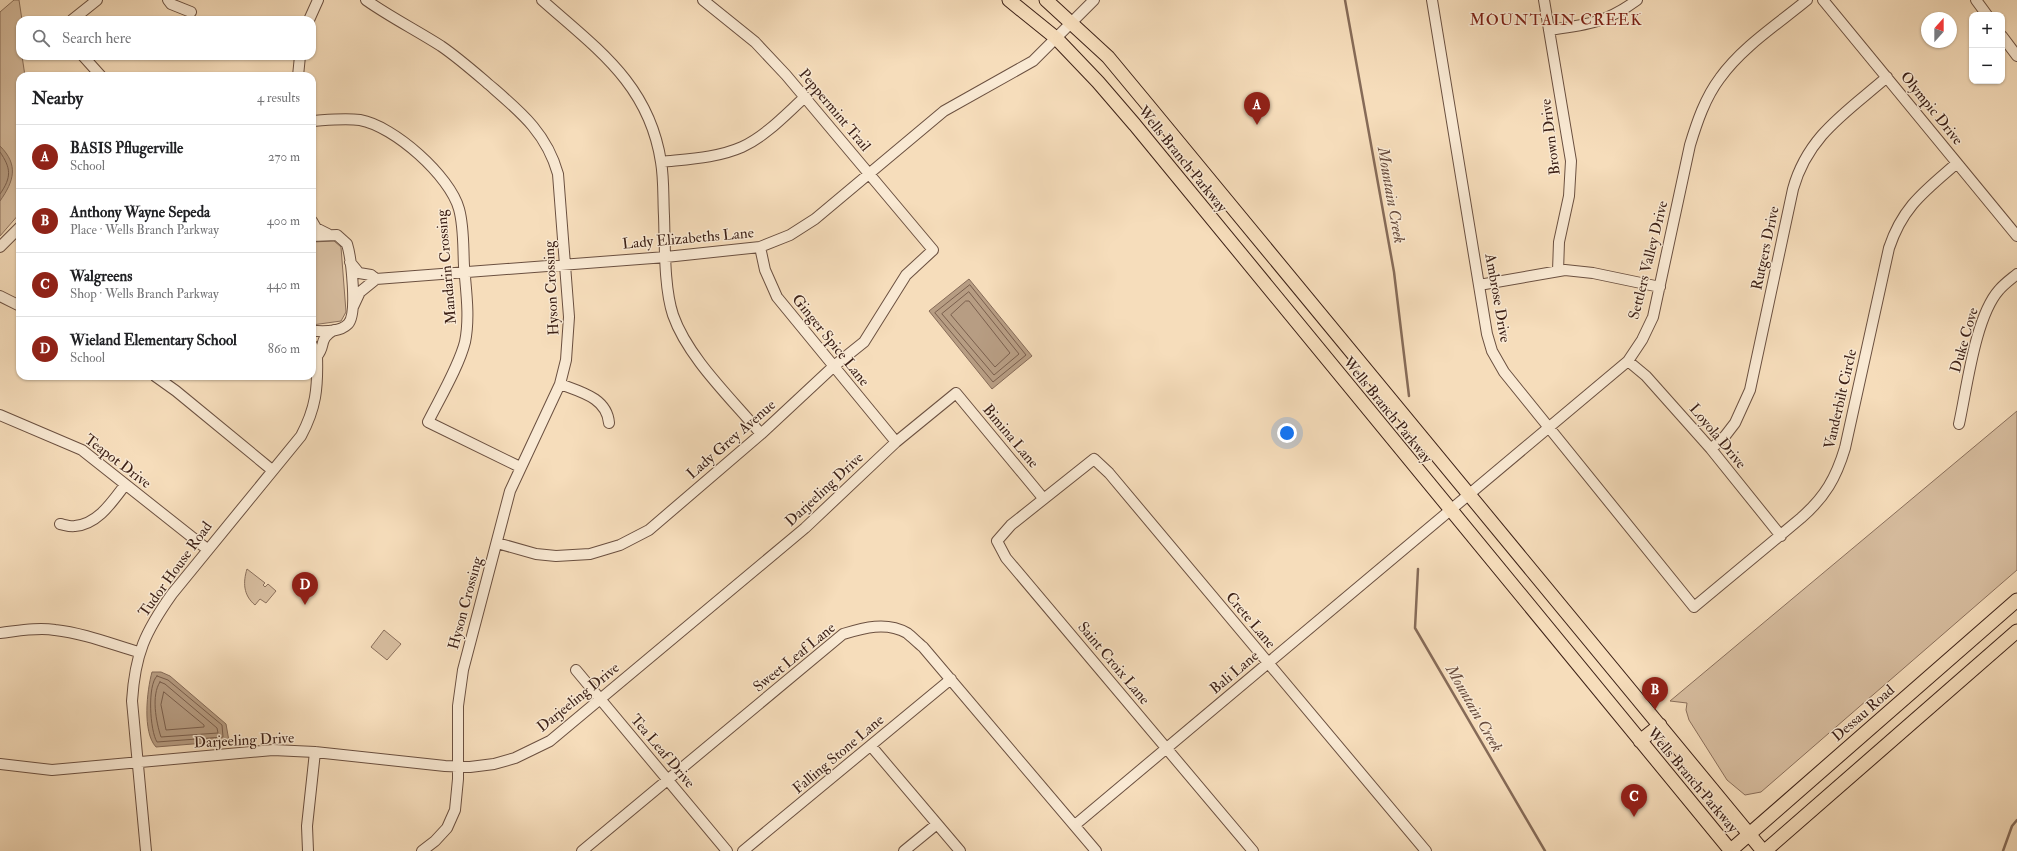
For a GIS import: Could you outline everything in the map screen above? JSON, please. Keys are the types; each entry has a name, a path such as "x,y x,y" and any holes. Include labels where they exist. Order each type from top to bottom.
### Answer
{"main road":[{"name":"Wells Branch Parkway","path":"1009,0 1056,38 1098,82 1135,125 1449,510 1731,851"},
{"name":"Wells Branch Parkway","path":"1046,0 1108,57 1764,851"},
{"name":"Dessau Road","path":"1731,851 2017,600"},
{"path":"1764,851 2017,631"},
{"path":"1640,741 1660,725"}],"street":[{"path":"77,16 97,0"},
{"path":"168,0 171,4 191,12"},
{"path":"311,16 318,0"},
{"name":"Hyson Crossing","path":"366,0 393,19 456,56 522,113 536,128 549,148 558,174 570,317 566,360 560,384 510,491 463,670 458,706 458,767 455,810 447,828 435,841 422,851"},
{"path":"542,0 616,66 638,95 653,127 661,162 666,257 672,314 680,332 691,350 761,434"},
{"name":"Peppermint Trail","path":"703,0 755,42 805,97 933,250"},
{"name":"Lady Elizabeths Lane","path":"350,262 359,273 371,275 376,279 666,257 760,248 790,235 815,219 870,175 944,111 1033,61 1094,0"},
{"name":"Ambrose Drive","path":"1432,0 1487,334 1496,359 1549,428 1694,607"},
{"name":"Brown Drive","path":"1544,0 1571,160 1569,196 1559,242 1558,271"},
{"path":"1549,30 1597,22 1611,17 1637,0"},
{"name":"Settlers Valley Drive","path":"1449,510 1628,361 1642,340 1653,317 1690,145 1698,120 1708,97 1720,78 1746,50 1807,0"},
{"name":"Olympic Drive","path":"1823,0 2017,236"},
{"path":"1977,0 1985,12"},
{"path":"2005,40 2017,56"},
{"path":"87,60 97,72"},
{"path":"298,72 300,60"},
{"name":"Rutgers Drive","path":"1710,449 1725,436 1735,423 1750,390 1793,189 1801,164 1818,139 1888,78"},
{"path":"661,162 717,155 743,147 764,133 805,97"},
{"name":"Mandarin Crossing","path":"316,121 347,119 376,125 389,131 437,171 447,183 458,208 468,318 464,344 428,422 520,467"},
{"name":"Vanderbilt Circle","path":"1694,607 1781,536 1817,504 1839,470 1889,248 1895,231 1903,215 1916,200 1957,163"},
{"name":"Tudor House Road","path":"146,851 132,701 133,677 138,652 159,612 207,549 301,436 310,419 317,391 317,356 322,352 323,340 327,334 350,323 354,307 347,244 337,235 322,232 316,228"},
{"path":"0,247 16,231"},
{"path":"316,236 330,234"},
{"name":"Ginger Spice Lane","path":"760,248 765,270 777,297 896,442"},
{"name":"Lady Grey Avenue","path":"497,543 536,554 556,556 590,554 620,545 649,530 761,434 834,366 864,342 906,275 933,250"},
{"path":"1479,285 1558,271 1593,273 1660,288"},
{"name":"Duke Cove","path":"1959,424 1978,334 1990,303 1998,290 2017,274"},
{"path":"354,307 360,292 376,279"},
{"path":"0,296 16,304"},
{"name":"Tudor House Road","path":"316,332 334,330"},
{"name":"Loyola Drive","path":"1628,361 1646,376 1710,449 1781,536"},
{"path":"161,380 272,470"},
{"path":"560,384 599,401 609,413 610,423"},
{"name":"Darjeeling Drive","path":"0,764 52,770 273,750 315,752 458,767 494,764 530,752 550,741 805,528 896,442 956,393"},
{"name":"Bimina Lane","path":"956,393 1044,498"},
{"name":"Teapot Drive","path":"0,416 82,450 207,549"},
{"name":"Crete Lane","path":"1044,498 1094,458 1109,473 1426,851"},
{"path":"60,524 75,527 100,516 125,485"},
{"name":"Saint Croix Lane","path":"1044,498 1011,525 997,541 1003,553 1253,851"},
{"name":"Bali Lane","path":"1076,825 1449,510"},
{"name":"Sweet Leaf Lane","path":"582,851 843,634 868,626 890,627 906,633 923,647 1076,825 1096,851"},
{"path":"0,633 35,629 55,630 77,634 138,652"},
{"name":"Tea Leaf Drive","path":"576,670 727,851"},
{"name":"Falling Stone Lane","path":"743,851 951,679"},
{"path":"871,746 960,851"},
{"path":"308,851 307,826 315,752"},
{"path":"904,851 937,824"}],"shaded area":[{"path":"14,0 19,0 21,16 16,16 16,60 23,60 24,72 16,72 16,218 0,236 0,12"},
{"path":"334,241 341,247 346,312 341,321 316,324 316,242"},
{"path":"2017,411 2017,570 1761,792 1745,795 1727,780 1689,720 1686,710 1687,703 1670,701"},
{"path":"247,569 265,583 263,585 265,587 268,584 276,591 266,603 260,599 255,605 248,597 245,588"},
{"path":"384,630 401,644 387,660 371,647"}],"water":[{"path":"0,146 10,160 12,173 9,187 0,201"},
{"path":"969,279 1032,356 992,389 929,311"},
{"path":"152,672 161,672 170,676 226,724 229,741 156,747 152,740 147,721 147,700"}],"waterway":[{"name":"Mountain Creek","path":"1345,0 1394,272 1409,396"},
{"name":"Mountain Creek","path":"1418,569 1415,628 1545,851"},
{"path":"2003,851 2012,826 2017,820"}],"place":[{"name":"BASIS Pflugerville","path":"1257,125"},
{"name":"Wieland Elementary School","path":"305,605"},
{"name":"Anthony Wayne Sepeda","path":"1655,710"},
{"name":"Walgreens","path":"1634,817"}],"district":[{"name":"MOUNTAIN CREEK","path":"1556,19"}]}
